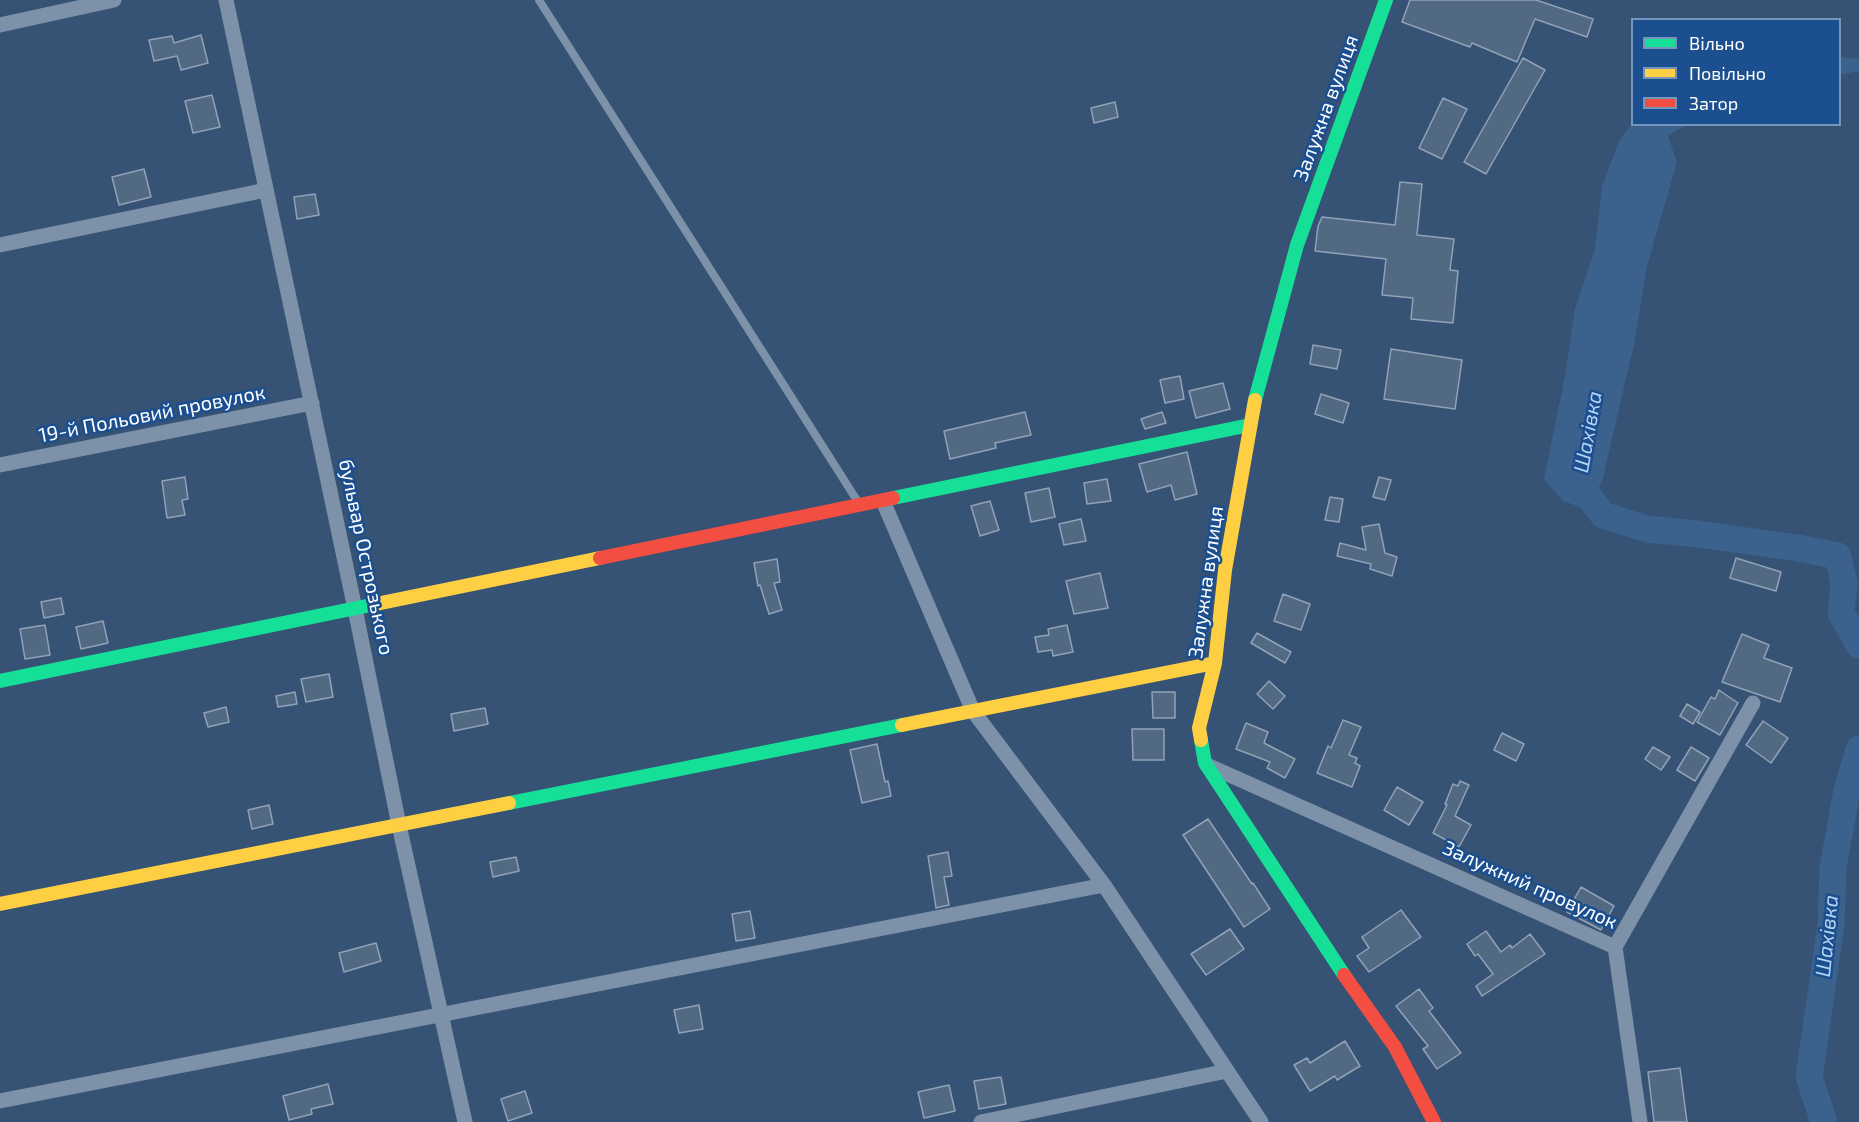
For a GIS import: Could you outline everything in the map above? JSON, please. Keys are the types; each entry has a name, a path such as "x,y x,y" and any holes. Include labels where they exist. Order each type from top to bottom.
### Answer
{"street":[{"path":"0,25 114,0"},
{"name":"бульвар Острозького","path":"225,0 356,609 399,825 465,1122"},
{"name":"Залужна вулиця","path":"1386,0 1297,245 1256,396 1225,570 1215,663 1199,728 1204,763 1326,950 1395,1047 1434,1122"},
{"path":"0,245 266,190"},
{"name":"19-й Польовий провулок","path":"0,465 312,403"},
{"path":"0,681 1250,426"},
{"path":"883,501 973,711 1104,885 1261,1122"},
{"path":"0,904 1215,663"},
{"name":"Залужний провулок","path":"1204,763 1615,947 1753,703"},
{"path":"0,1101 1104,885"},
{"path":"1615,947 1640,1122"},
{"path":"981,1122 1227,1071"}],"lane":[{"path":"539,0 860,505"}],"water":[{"path":"1841,57 1859,59 1859,71 1841,75"},
{"path":"1631,124 1684,126 1668,136 1677,162 1647,266 1635,340 1602,482 1590,502 1580,507 1563,501 1544,479 1565,376 1575,309 1595,249 1602,186 1619,141"}],"building":[{"path":"1410,0 1536,0 1593,19 1587,37 1535,19 1517,62 1472,43 1470,47 1402,22"},
{"path":"201,35 208,63 181,70 177,56 154,61 149,40 172,36 174,43"},
{"path":"1523,58 1545,70 1486,174 1464,162"},
{"path":"212,95 220,127 193,133 185,101"},
{"path":"1443,98 1467,109 1442,159 1419,148"},
{"path":"1115,102 1118,117 1094,123 1091,108"},
{"path":"144,169 151,197 119,205 112,177"},
{"path":"1400,182 1422,184 1417,235 1454,239 1450,270 1458,271 1453,323 1411,319 1413,298 1382,295 1386,259 1315,251 1318,226 1322,217 1395,225"},
{"path":"315,194 319,215 297,219 294,197"},
{"path":"1313,345 1341,350 1337,369 1310,364"},
{"path":"1391,349 1462,360 1455,409 1384,399"},
{"path":"1180,376 1184,399 1165,403 1160,380"},
{"path":"1223,383 1230,409 1196,418 1189,391"},
{"path":"1321,394 1349,403 1343,423 1315,414"},
{"path":"1025,412 1031,435 995,443 996,448 950,459 944,431"},
{"path":"1162,412 1166,423 1145,429 1141,419"},
{"path":"1187,452 1197,494 1175,500 1171,485 1147,492 1139,464"},
{"path":"185,477 188,499 182,500 185,515 167,518 162,481"},
{"path":"1379,477 1391,480 1385,500 1373,497"},
{"path":"1107,479 1111,501 1087,504 1084,483"},
{"path":"1049,488 1055,517 1031,522 1025,493"},
{"path":"1330,497 1343,499 1339,522 1325,520"},
{"path":"990,501 999,530 980,536 971,506"},
{"path":"1081,519 1086,541 1064,545 1059,524"},
{"path":"1379,524 1385,553 1397,557 1392,576 1370,569 1371,564 1337,556 1340,543 1366,550 1362,527"},
{"path":"1736,558 1781,572 1776,591 1730,578"},
{"path":"777,559 780,582 774,583 782,610 769,614 760,585 758,586 754,563"},
{"path":"1100,573 1108,608 1074,614 1066,581"},
{"path":"1283,594 1310,604 1301,630 1274,621"},
{"path":"61,598 64,614 44,618 41,602"},
{"path":"103,621 108,643 81,649 76,627"},
{"path":"45,625 50,655 25,659 20,629"},
{"path":"1067,625 1073,652 1053,656 1052,650 1038,652 1035,637 1049,635 1048,629"},
{"path":"1257,633 1291,652 1285,663 1251,643"},
{"path":"1742,634 1769,645 1764,658 1792,668 1780,702 1722,682"},
{"path":"329,674 333,697 306,702 301,679"},
{"path":"1269,681 1285,696 1273,709 1257,694"},
{"path":"1719,690 1738,703 1720,735 1697,722 1711,697 1715,699"},
{"path":"295,692 297,704 278,707 276,696"},
{"path":"1152,692 1175,692 1175,718 1153,718"},
{"path":"1687,704 1700,712 1693,724 1680,716"},
{"path":"226,707 229,722 208,727 204,713"},
{"path":"485,708 488,724 454,731 451,714"},
{"path":"1343,720 1361,727 1349,755 1357,758 1355,763 1360,766 1352,787 1317,773 1328,746 1331,748"},
{"path":"1763,721 1788,738 1771,763 1746,745"},
{"path":"1246,723 1268,732 1264,743 1295,759 1285,778 1267,768 1270,762 1236,749"},
{"path":"1132,729 1164,729 1164,760 1133,760"},
{"path":"1502,733 1524,744 1516,761 1494,750"},
{"path":"877,744 885,782 888,781 891,796 862,803 850,750"},
{"path":"1653,747 1670,757 1661,770 1645,759"},
{"path":"1691,747 1709,758 1695,781 1677,770"},
{"path":"1460,781 1469,785 1455,816 1471,825 1459,847 1433,833 1447,805 1445,804 1453,784 1458,786"},
{"path":"1397,787 1423,802 1409,825 1384,810"},
{"path":"269,805 273,824 252,829 248,810"},
{"path":"1208,819 1270,909 1244,927 1183,835"},
{"path":"948,852 952,876 944,877 949,905 936,908 928,856"},
{"path":"516,857 519,871 493,877 490,862"},
{"path":"1581,887 1614,906 1601,930 1567,912"},
{"path":"1401,910 1421,937 1369,972 1357,956 1369,948 1362,937"},
{"path":"750,911 755,938 736,941 732,914"},
{"path":"1230,929 1244,949 1206,975 1191,954"},
{"path":"1486,931 1501,952 1510,945 1512,948 1530,934 1545,954 1482,996 1476,986 1493,974 1478,954 1475,956 1467,944"},
{"path":"376,943 381,961 344,972 339,953"},
{"path":"1419,989 1433,1008 1429,1011 1461,1053 1437,1069 1423,1049 1428,1046 1396,1006"},
{"path":"699,1005 703,1029 679,1033 674,1010"},
{"path":"1345,1041 1360,1066 1337,1080 1335,1076 1310,1091 1294,1065 1307,1058 1310,1063"},
{"path":"1680,1068 1687,1122 1654,1122 1648,1072"},
{"path":"1001,1077 1006,1104 979,1109 974,1081"},
{"path":"328,1084 333,1104 311,1109 312,1114 289,1120 283,1096"},
{"path":"949,1085 955,1111 924,1118 918,1092"},
{"path":"525,1091 532,1113 508,1121 501,1099"}],"waterway":[{"name":"Шахівка","path":"1578,469 1576,479 1603,515 1647,529 1798,548 1838,556 1844,584 1841,613 1859,645"},
{"name":"Шахівка","path":"1824,1122 1809,1077 1831,925 1833,868 1847,790 1859,749"}],"traffic: fast":[{"path":"1255,400 1297,245 1386,0"},
{"path":"893,498 1250,425"},
{"path":"0,681 376,604"},
{"path":"509,803 902,725"},
{"path":"1201,740 1205,763 1344,975"}],"traffic: slow":[{"path":"1201,740 1199,728 1215,663 1225,570 1255,400"},
{"path":"376,604 600,558"},
{"path":"902,725 1215,663"},
{"path":"0,904 509,803"}],"traffic: jam":[{"path":"600,558 893,498"},
{"path":"1344,975 1395,1047 1434,1122"}]}
